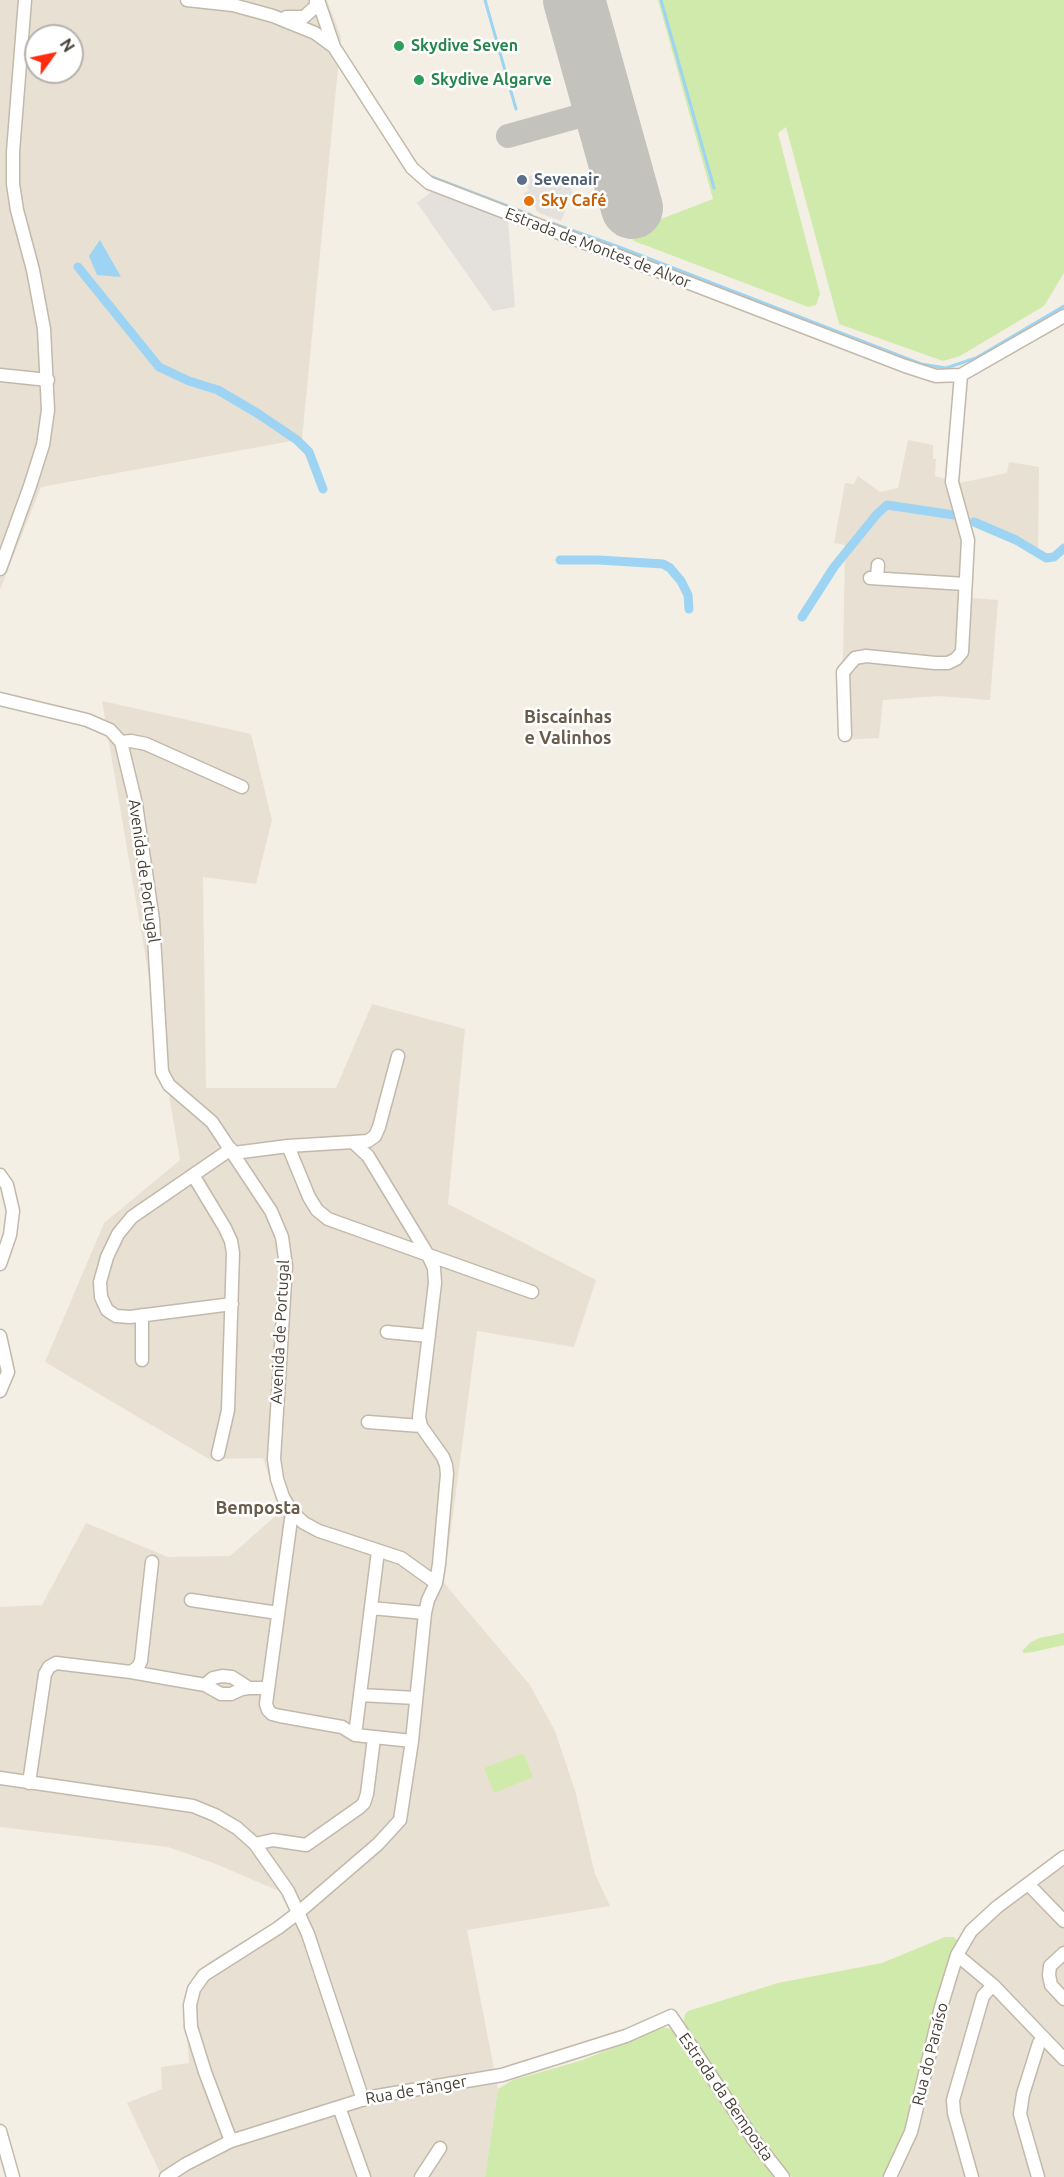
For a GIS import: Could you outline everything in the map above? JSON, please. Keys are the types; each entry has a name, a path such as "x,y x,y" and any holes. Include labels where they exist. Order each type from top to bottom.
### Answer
{"street":[{"path":"0,569 43,445 48,410 44,329 13,184 13,152 25,0"},
{"name":"Estrada de Montes de Alvor","path":"187,0 233,3 308,30 334,47 412,168 429,183 905,366 936,376 961,375"},
{"path":"273,16 304,17 317,6"},
{"path":"308,30 317,6"},
{"path":"317,6 334,47"},
{"path":"845,735 843,672 855,658 866,656 948,663 962,652 968,540 952,482 961,375 1064,316"},
{"path":"0,375 48,380"},
{"path":"875,574 966,584"},
{"path":"0,699 87,720 110,730 121,742 146,744 242,787"},
{"name":"Avenida de Portugal","path":"121,742 136,804 153,920 162,1072 169,1085 213,1122 271,1211 282,1237 286,1266 274,1459 283,1497 292,1512 304,1523 319,1531 401,1558 436,1583"},
{"path":"232,1304 116,1316 106,1310 101,1297 100,1282 107,1257 118,1234 132,1217 233,1151 353,1142 368,1140 375,1136 398,1056"},
{"path":"231,2141 191,2027 190,2005 194,1989 204,1975 299,1912 378,1844 400,1820 412,1741 425,1613 436,1583 444,1520 446,1465 421,1426 419,1417 435,1283 434,1268 368,1156 353,1142"},
{"path":"288,1146 316,1210 328,1219 532,1292"},
{"path":"0,1175 7,1185 14,1211 10,1235 0,1264"},
{"path":"194,1175 231,1241 233,1253 228,1410 219,1454"},
{"path":"142,1315 142,1360"},
{"path":"387,1332 429,1336"},
{"path":"0,1336 8,1372 0,1391"},
{"path":"368,1422 421,1426"},
{"path":"292,1512 266,1704 268,1710 272,1714 342,1727 355,1735 412,1741"},
{"path":"355,1735 378,1551"},
{"path":"131,1672 138,1667 141,1661 152,1562"},
{"path":"191,1600 278,1613"},
{"path":"371,1608 425,1613"},
{"path":"29,1783 45,1674 49,1667 56,1663 131,1672 205,1685 213,1678 232,1677 249,1688 268,1688"},
{"path":"360,1695 416,1698"},
{"path":"255,1844 273,1840 306,1845 360,1807 367,1794 374,1738"},
{"path":"0,1778 193,1806 237,1828 255,1844 288,1891 299,1912 363,2100"},
{"path":"1064,1857 1028,1884 1064,1921"},
{"name":"Rua do Paraíso","path":"890,2177 911,2132 940,2007 957,1955 971,1931 1028,1884"},
{"path":"1064,1953 1050,1966 1049,1975 1051,1985 1064,1999"},
{"path":"957,1955 993,1985 1064,2059"},
{"path":"972,2177 954,2113 953,2100 983,1996 993,1985"},
{"name":"Rua de Tânger","path":"166,2177 231,2141 363,2100 502,2075 626,2036 671,2016"},
{"name":"Estrada da Bemposta","path":"671,2016 754,2140 783,2177"},
{"path":"1038,2177 1020,2114 1023,2094 1040,2043 1044,2039"},
{"path":"339,2107 364,2177"},
{"path":"0,2131 13,2177"},
{"path":"421,2177 440,2148"}],"shaded area":[{"path":"0,0 327,0 341,37 302,439 41,487 0,590"},
{"path":"537,172 570,187 573,193 561,221 537,212 534,203 523,194 529,190 528,177"},
{"path":"431,192 508,220 515,307 493,311 417,203"},
{"path":"908,440 933,445 933,459 936,459 935,476 959,483 1007,473 1009,462 1039,467 1038,551 1036,554 1012,540 970,524 972,598 998,600 990,700 939,696 883,700 879,738 840,740 838,671 843,659 845,545 834,543 845,483 854,484 858,476 880,492 898,488"},
{"path":"102,701 251,734 272,820 256,884 203,877 206,1088 336,1088 372,1004 465,1029 448,1204 596,1280 574,1347 477,1331 444,1583 530,1685 555,1731 575,1790 595,1874 610,1906 467,1930 498,2089 485,2177 162,2177 127,2103 162,2089 161,2067 189,2063 185,2003 193,1977 209,1962 293,1911 279,1891 216,1864 168,1847 0,1827 0,1607 42,1605 86,1523 168,1557 230,1556 280,1512 263,1458 209,1459 45,1362 104,1223 180,1160"},
{"path":"1064,1866 1064,2177 899,2177 921,2110 944,2008 974,1934 1001,1909"}],"green space":[{"path":"658,0 1064,0 1064,273 1044,306 960,356 943,361 839,324 786,127 778,133 820,294 816,305 808,307 634,241 627,232 713,199"},
{"path":"1064,1633 1064,1645 1033,1652 1024,1653 1022,1651 1039,1638"},
{"path":"523,1753 533,1777 494,1793 484,1768"},
{"path":"945,1937 954,1937 958,1941 958,1947 936,2003 908,2121 882,2177 792,2177 698,2049 683,2024 685,2014 688,2011 778,1983 882,1963"},
{"path":"662,2027 671,2029 680,2038 777,2177 485,2177 498,2089 513,2080 583,2060"}],"water":[{"path":"100,240 121,277 97,275 89,256"}],"waterway":[{"path":"485,0 516,109"},
{"path":"661,0 714,188"},
{"path":"432,177 531,215"},
{"path":"549,222 921,364 946,368 976,358 1064,306"},
{"path":"78,267 159,367 189,381 218,390 297,440 309,452 323,489"},
{"path":"802,617 834,567 887,505 954,515"},
{"path":"974,522 1016,540 1046,558 1054,557 1064,548"},
{"path":"560,560 663,564 670,568 681,581 688,595 689,609"}],"taxiway":[{"path":"508,136 594,112 600,107 601,99"}],"runway":[{"path":"574,0 632,208"}],"place":[{"name":"Skydive Seven","path":"399,46"},
{"name":"Skydive Algarve","path":"419,80"},
{"name":"Sevenair","path":"522,180"},
{"name":"Sky Café","path":"529,201"}],"district":[{"name":"Biscaínhas e Valinhos","path":"568,727"},
{"name":"Bemposta","path":"258,1508"}]}
